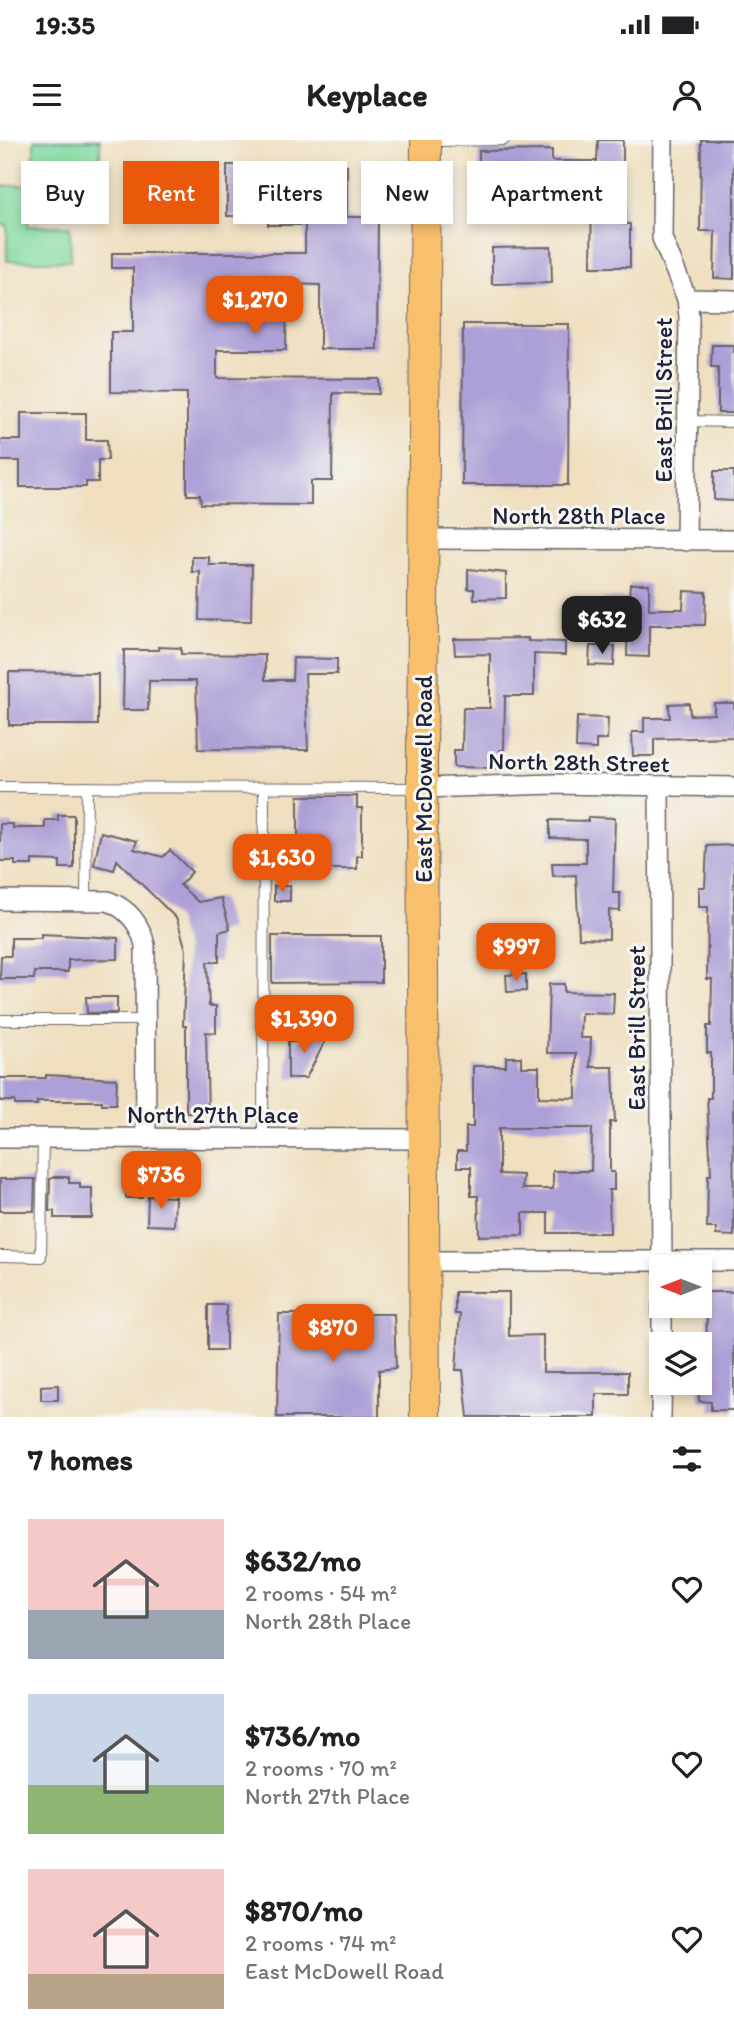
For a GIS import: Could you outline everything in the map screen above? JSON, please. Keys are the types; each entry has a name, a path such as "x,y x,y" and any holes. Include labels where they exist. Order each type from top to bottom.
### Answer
{"main road":[{"name":"East McDowell Road","path":"425,1417 426,1139 422,788 426,140"}],"street":[{"name":"East Brill Street","path":"663,140 662,238 687,299 686,541"},
{"path":"687,299 734,300"},
{"name":"North 28th Place","path":"424,539 734,540"},
{"name":"North 28th Street","path":"422,788 554,784 659,788 734,787"},
{"name":"East Brill Street","path":"659,788 662,1255"},
{"path":"0,900 108,901 122,907 135,919 145,945 146,1139"},
{"name":"North 27th Place","path":"0,1138 426,1139"},
{"path":"425,1261 649,1264"},
{"path":"712,1262 734,1261"},
{"path":"661,1395 661,1417"}],"lane":[{"path":"426,140 505,140"},
{"path":"687,421 734,422"},
{"path":"0,787 422,788"},
{"path":"86,901 87,787"},
{"path":"263,1139 264,788"},
{"path":"0,1020 145,1020"},
{"path":"0,1256 41,1256 43,1138"}],"green space":[{"path":"34,140 100,140 100,161 34,161"},
{"path":"21,185 21,224 70,226 71,261 7,261 7,225 0,225 0,186"}],"building":[{"path":"598,140 623,140 623,161 597,161"},
{"path":"701,140 734,140 734,279 714,278 715,231 700,231"},
{"path":"552,150 552,161 479,161 479,151"},
{"path":"227,165 233,165 233,216 227,216"},
{"path":"347,217 361,217 361,224 378,224 377,349 320,349 320,285 287,284 286,350 217,350 217,378 379,379 379,394 333,393 332,481 311,481 311,505 201,504 200,495 187,495 187,393 111,392 111,332 133,332 133,268 112,268 112,253 305,253 305,225 268,225 347,224"},
{"path":"592,224 630,224 630,267 591,267"},
{"path":"551,247 552,283 492,284 492,248"},
{"path":"463,324 569,324 568,485 462,485"},
{"path":"712,345 734,345 734,413 718,413 718,367 711,367"},
{"path":"21,413 86,413 86,440 107,440 108,460 98,460 98,482 86,482 86,487 20,487 20,461 0,461 0,440 21,440"},
{"path":"714,471 734,471 734,501 714,500"},
{"path":"192,557 209,557 209,565 252,565 251,621 199,620 200,572 192,572"},
{"path":"468,569 506,573 506,598 474,599 474,589 468,589"},
{"path":"630,584 649,584 649,609 683,609 684,591 706,592 705,625 649,625 649,657 627,656 628,616 603,616 603,599 629,599"},
{"path":"528,638 528,641 565,642 565,655 534,654 534,696 505,696 504,750 500,750 500,768 454,767 454,750 462,750 463,708 490,708 490,654 455,655 454,639"},
{"path":"590,646 615,646 614,666 589,665"},
{"path":"158,647 181,648 181,654 265,655 265,680 292,680 293,658 337,659 337,674 305,674 308,750 198,749 196,681 149,681 148,710 123,710 124,650 159,650"},
{"path":"9,672 98,673 98,725 9,725"},
{"path":"689,703 690,715 714,714 714,703 734,703 734,737 654,739 654,756 633,756 632,732 644,732 644,718 670,718 669,704"},
{"path":"577,717 608,718 607,740 596,740 596,749 576,748"},
{"path":"298,796 357,796 357,808 362,808 362,856 357,856 357,869 298,869"},
{"path":"58,815 74,815 74,868 60,868 60,861 32,860 32,865 15,865 15,861 0,861 0,824 13,824 13,828 45,828 45,820 58,820"},
{"path":"588,817 615,818 613,893 620,893 620,911 609,910 609,939 579,938 576,875 553,876 552,863 586,863 586,839 550,838 550,820 588,821"},
{"path":"101,832 137,841 134,849 163,857 170,850 192,872 180,885 198,902 221,898 230,929 219,932 219,962 207,962 209,1006 216,1006 216,1033 206,1032 208,1113 186,1113 186,1026 183,1026 186,950 177,919 117,860 114,870 94,865"},
{"path":"734,845 734,1236 716,1235 716,1228 707,1228 708,1175 711,1175 707,1098 711,1098 711,1053 707,1053 707,1026 711,1026 712,979 707,979 708,907 699,907 699,887 705,887 707,846"},
{"path":"274,886 290,886 290,901 274,901"},
{"path":"41,934 118,938 118,959 68,960 68,972 35,972 34,979 0,979 1,956 11,956 11,938 41,938"},
{"path":"272,936 381,936 381,982 272,983"},
{"path":"526,974 526,991 507,992 506,975"},
{"path":"549,984 564,984 564,992 614,993 613,1014 581,1013 580,1038 591,1038 590,1067 613,1067 615,1122 610,1122 610,1172 614,1172 614,1190 609,1190 610,1233 548,1233 548,1213 523,1213 523,1235 479,1236 478,1196 471,1196 471,1167 457,1167 457,1151 466,1151 466,1127 473,1127 473,1066 506,1066 506,1057 521,1057 521,1067 539,1067 539,1097 576,1098 576,1053 547,1053","holes":["499,1128 592,1128 591,1171 553,1171 553,1189 522,1189 523,1175 499,1174"]},
{"path":"86,997 117,997 117,1013 87,1013"},
{"path":"331,1030 306,1078 288,1078 288,1041 296,1042"},
{"path":"46,1075 117,1079 116,1104 102,1104 102,1101 37,1101 37,1105 15,1105 15,1101 0,1101 0,1078 46,1078"},
{"path":"126,1175 142,1175 142,1198 126,1198"},
{"path":"69,1177 69,1183 80,1183 80,1188 92,1188 92,1218 54,1218 54,1211 49,1211 50,1179"},
{"path":"0,1179 35,1179 34,1211 0,1211"},
{"path":"148,1196 175,1197 174,1226 147,1225"},
{"path":"455,1292 509,1292 509,1336 543,1335 543,1372 628,1372 628,1394 596,1394 596,1417 468,1417 463,1370 456,1370 460,1314 455,1314"},
{"path":"712,1292 734,1292 734,1410 711,1410 711,1402 699,1401 699,1395 712,1395 712,1332 707,1332 707,1318 712,1318"},
{"path":"208,1305 226,1305 226,1350 208,1350"},
{"path":"279,1314 394,1314 396,1368 379,1370 379,1417 277,1417"},
{"path":"58,1385 58,1400 41,1400 41,1386"}]}
